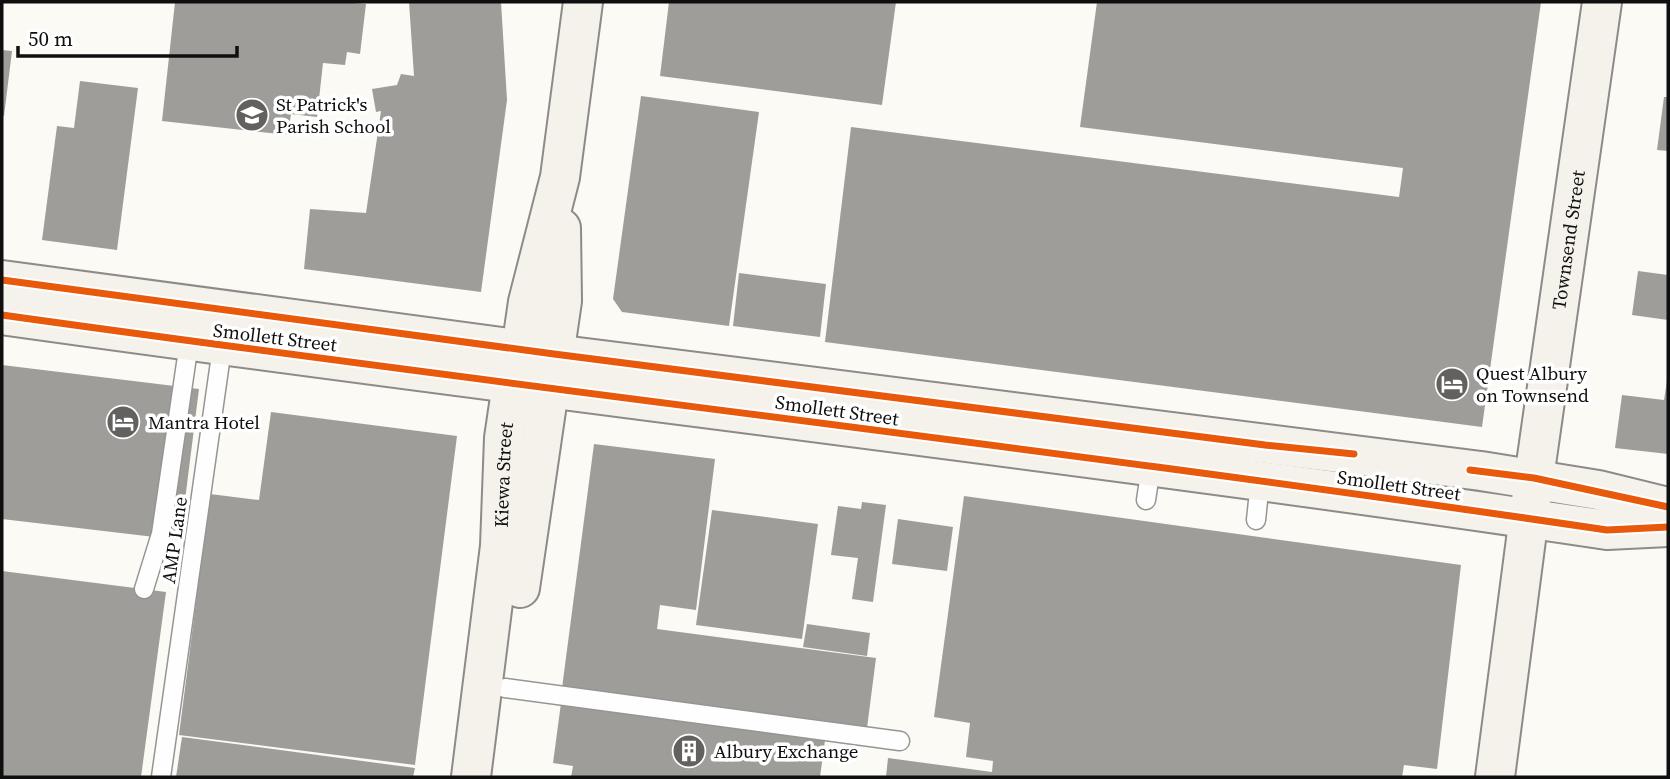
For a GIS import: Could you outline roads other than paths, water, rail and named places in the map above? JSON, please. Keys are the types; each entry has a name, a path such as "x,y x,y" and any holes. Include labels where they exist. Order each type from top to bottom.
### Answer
{"street":[{"name":"Kiewa Street","path":"471,777 494,687 534,369 562,301 560,177 583,2"},
{"name":"Townsend Street","path":"1530,519 1602,2"},
{"name":"Smollett Street","path":"2,280 208,325 534,369 1151,466 1607,530 1668,527"},
{"name":"Smollett Street","path":"2,315 208,325"},
{"name":"Smollett Street","path":"1151,466 1265,445 1534,478 1668,507"},
{"path":"1260,482 1265,445"},
{"path":"1495,777 1530,519"},
{"name":"Kiewa Street","path":"494,687 494,777"}],"lane":[{"path":"144,589 161,534 208,325"},
{"name":"AMP Lane","path":"161,777 208,325"},
{"path":"1256,520 1260,482"},
{"path":"494,687 900,741"}],"place":[{"name":"St Patrick's Parish School","path":"252,115"},
{"name":"Quest Albury on Townsend","path":"1452,384"},
{"name":"Mantra Hotel","path":"123,422"},
{"name":"Albury Exchange","path":"689,751"}]}
